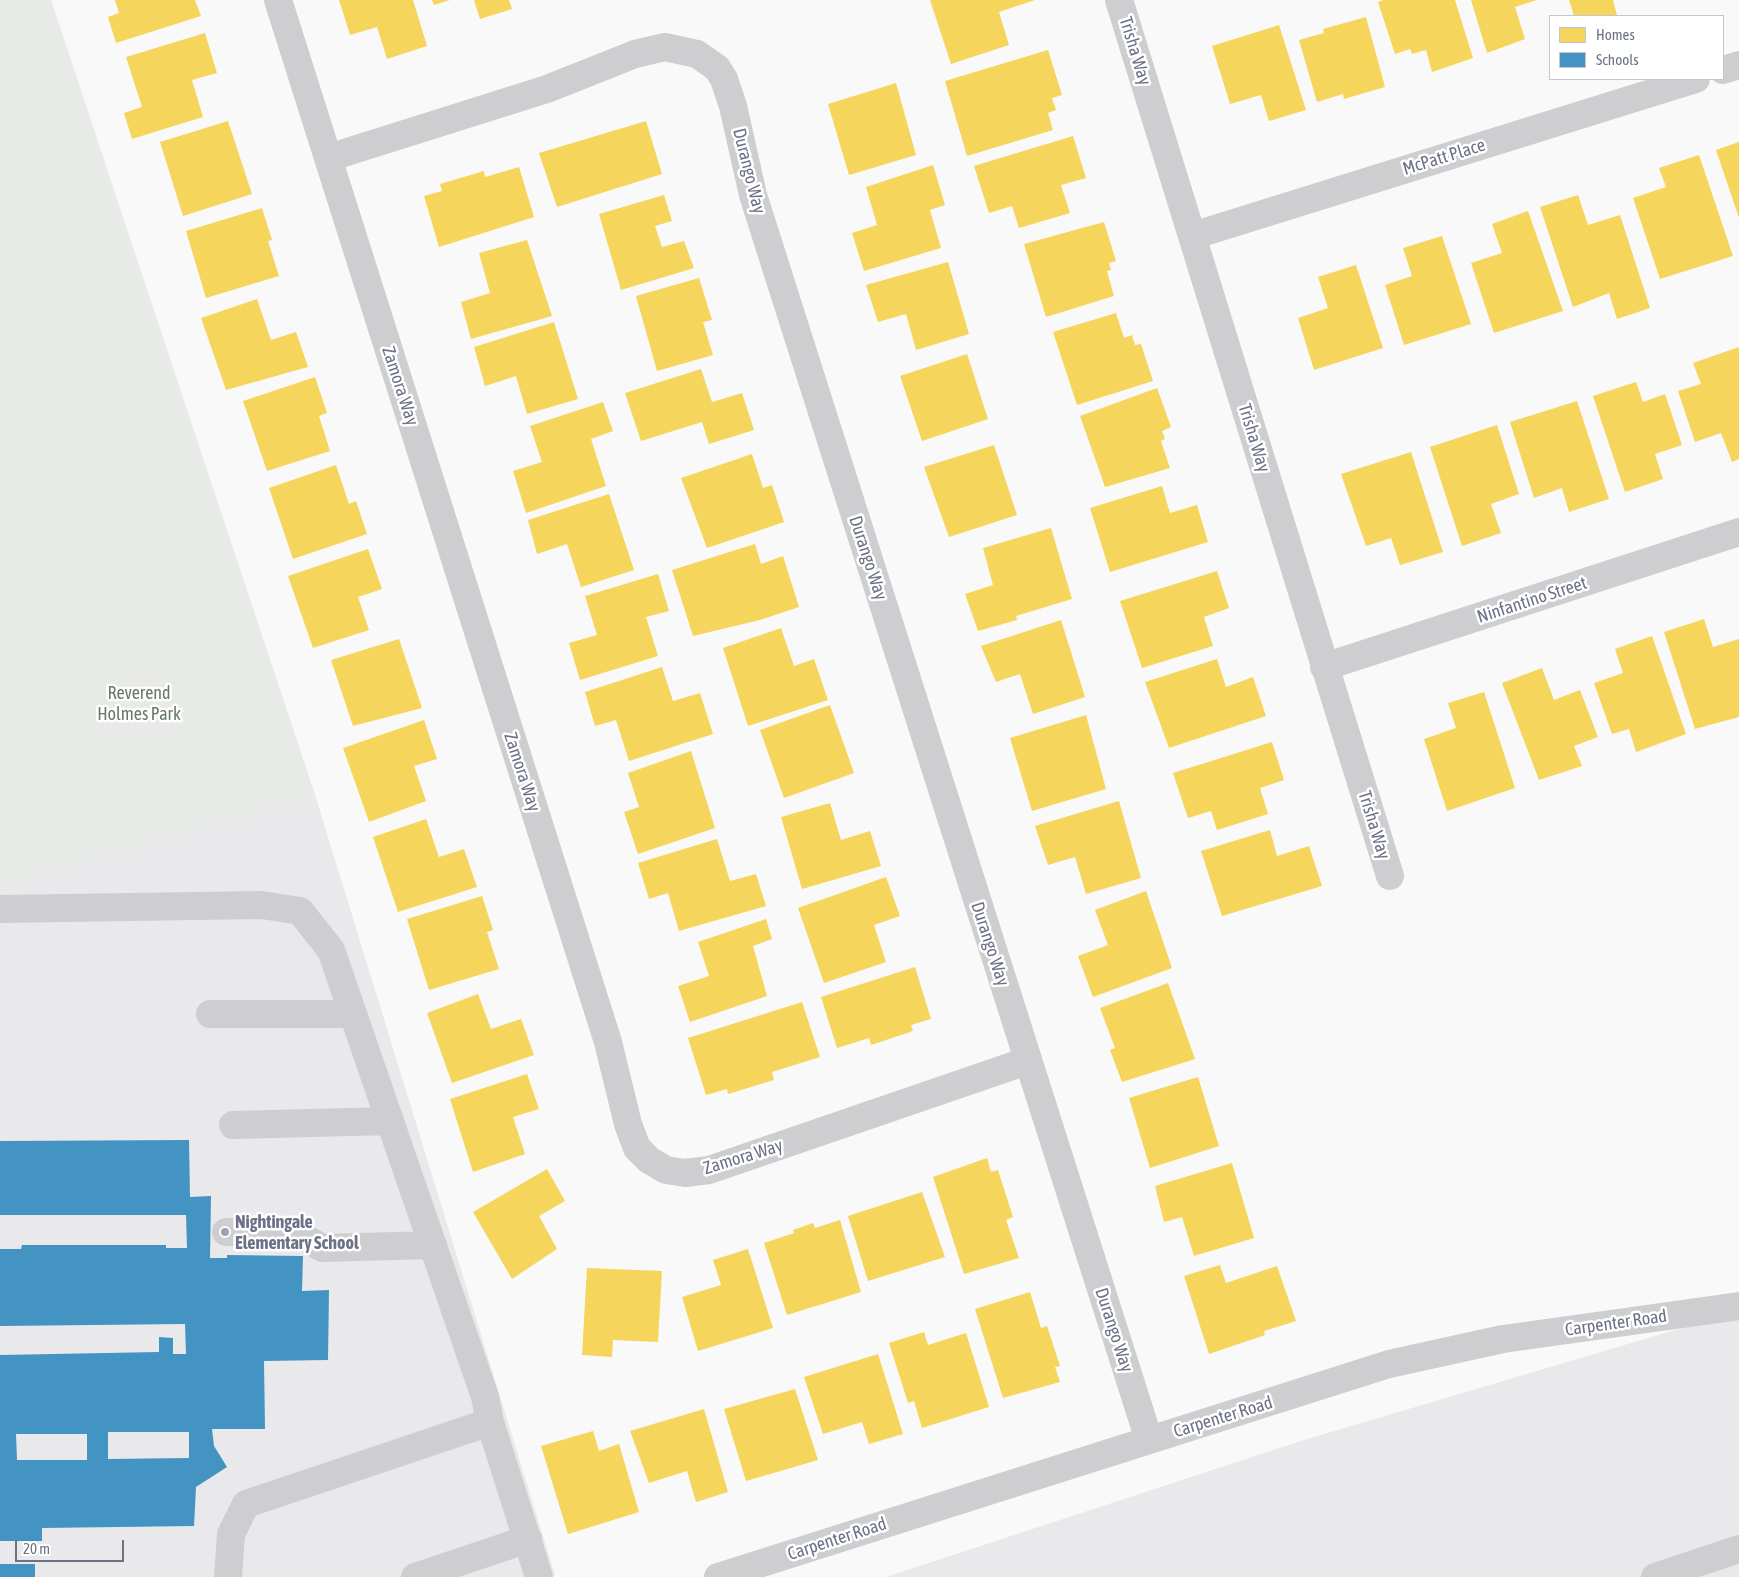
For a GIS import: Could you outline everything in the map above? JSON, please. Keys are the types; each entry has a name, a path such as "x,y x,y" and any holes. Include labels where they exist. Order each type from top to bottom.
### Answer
{"street":[{"name":"Zamora Way","path":"278,0 608,1042 628,1124 637,1148 649,1160 666,1170 685,1173 709,1170 1027,1061"},
{"name":"Trisha Way","path":"1119,0 1390,876"},
{"name":"Durango Way","path":"328,158 547,89 635,54 666,47 697,54 717,68 724,79 733,106 753,194 1149,1440"},
{"path":"1724,70 1739,65"},
{"name":"McPatt Place","path":"1192,236 1693,80"},
{"name":"Ninfantino Street","path":"1324,667 1739,532"},
{"path":"0,909 262,905 300,911 331,950 485,1397 490,1422 539,1577"},
{"path":"210,1014 353,1014"},
{"path":"233,1125 390,1121"},
{"path":"226,1232 295,1232 322,1248 433,1245"},
{"name":"Carpenter Road","path":"718,1577 1389,1364 1503,1339 1739,1306"},
{"path":"228,1577 231,1534 246,1504 490,1422"},
{"path":"415,1577 528,1539"},
{"path":"1655,1577 1739,1549"}],"shaded area":[{"name":"Nightingale Elementary School","path":"316,798 555,1575 548,1577 0,1577 0,889"},
{"path":"1739,1311 1739,1577 886,1577 1304,1440"}],"green space":[{"name":"Reverend Holmes Park","path":"0,0 51,0 316,798 0,889"}],"building: Homes":[{"path":"115,0 195,0 201,16 116,43 108,17 119,13"},
{"path":"339,0 413,0 427,46 387,59 377,27 350,35"},
{"path":"432,0 450,0 434,5"},
{"path":"474,0 509,0 512,9 480,19"},
{"path":"930,0 1035,0 999,12 1009,45 951,64"},
{"path":"1384,0 1455,0 1473,58 1432,72 1426,50 1412,54 1410,49 1395,54 1378,2"},
{"path":"1471,0 1537,0 1515,7 1525,39 1487,53"},
{"path":"1569,0 1613,0 1617,15 1574,15"},
{"path":"1366,17 1385,87 1344,99 1343,94 1317,102 1299,40 1324,33 1323,29"},
{"path":"1279,25 1306,110 1269,121 1261,95 1230,104 1212,46"},
{"path":"205,33 217,73 192,80 203,117 132,139 124,113 142,107 126,57"},
{"path":"1048,50 1062,95 1052,98 1056,110 1048,113 1053,130 967,156 945,81"},
{"path":"896,83 916,155 849,175 828,104"},
{"path":"228,121 252,194 183,216 160,142"},
{"path":"646,121 662,174 557,207 539,153"},
{"path":"1073,136 1086,178 1061,185 1070,213 1019,228 1012,206 989,213 974,166"},
{"path":"1739,142 1739,218 1716,150"},
{"path":"1699,155 1733,256 1660,279 1633,198 1666,187 1659,168"},
{"path":"933,165 945,205 930,210 941,248 864,271 852,233 877,225 866,187"},
{"path":"519,167 534,217 439,247 424,196 442,191 440,184 484,171 485,177"},
{"path":"664,195 672,221 655,226 662,247 684,241 694,268 621,290 599,214"},
{"path":"1578,195 1588,225 1620,215 1650,308 1617,319 1609,293 1573,307 1540,207"},
{"path":"262,208 272,240 268,241 279,276 206,298 186,231"},
{"path":"1528,211 1563,311 1494,333 1471,263 1502,253 1492,224"},
{"path":"1104,222 1116,261 1109,263 1111,270 1107,271 1114,296 1046,317 1024,244"},
{"path":"1442,236 1471,324 1404,345 1385,285 1412,276 1403,248"},
{"path":"527,240 552,316 471,339 461,302 490,293 479,253"},
{"path":"948,262 969,334 916,350 906,314 878,322 866,285"},
{"path":"1356,265 1383,348 1314,370 1298,318 1328,308 1318,277"},
{"path":"699,278 712,320 703,322 713,355 657,371 636,296"},
{"path":"257,299 271,340 296,332 308,367 226,390 201,318"},
{"path":"1116,313 1124,338 1132,335 1135,345 1141,344 1153,381 1077,405 1053,332"},
{"path":"554,322 578,399 527,414 516,376 485,386 474,347"},
{"path":"1739,347 1739,459 1732,462 1721,433 1695,442 1678,391 1701,384 1693,363"},
{"path":"967,354 988,419 922,441 900,376"},
{"path":"701,369 712,402 742,393 754,430 709,444 702,422 641,441 625,393"},
{"path":"315,377 327,413 319,416 330,451 267,471 243,401"},
{"path":"1636,382 1643,402 1665,394 1682,445 1655,454 1663,479 1625,492 1593,396"},
{"path":"1157,388 1171,427 1162,431 1165,439 1161,441 1170,468 1105,487 1080,416"},
{"path":"1577,401 1609,499 1569,512 1562,488 1534,498 1510,422"},
{"path":"603,402 613,431 591,439 606,486 526,513 513,471 542,462 530,426"},
{"path":"1497,425 1519,494 1491,504 1501,533 1462,546 1430,447"},
{"path":"994,445 1017,515 949,537 924,467"},
{"path":"1411,452 1443,552 1400,565 1391,538 1366,546 1341,474"},
{"path":"752,454 763,488 772,485 784,522 707,548 681,478"},
{"path":"336,465 349,504 356,501 367,534 293,559 269,488"},
{"path":"1162,486 1170,513 1197,505 1208,542 1110,572 1090,508"},
{"path":"609,494 634,570 581,587 567,544 537,554 528,520"},
{"path":"1051,528 1072,599 1016,616 1017,620 978,631 965,594 993,585 983,548"},
{"path":"755,544 761,564 783,556 799,607 760,620 693,636 672,570"},
{"path":"368,549 382,589 358,597 369,630 313,648 288,576"},
{"path":"1217,571 1229,608 1204,617 1213,646 1142,668 1120,601"},
{"path":"658,574 669,611 646,617 658,656 580,680 569,643 597,635 585,596"},
{"path":"1704,619 1713,647 1739,639 1739,717 1695,729 1664,632"},
{"path":"1061,620 1085,697 1033,714 1020,674 996,682 981,646"},
{"path":"781,628 794,666 814,659 828,700 748,726 723,648"},
{"path":"1652,636 1686,734 1636,752 1629,729 1612,734 1594,683 1623,673 1615,649"},
{"path":"399,639 422,708 353,726 331,660"},
{"path":"1217,659 1226,687 1253,677 1266,716 1169,748 1145,682"},
{"path":"662,667 673,701 700,693 713,734 629,761 616,720 595,726 585,692"},
{"path":"1542,668 1554,700 1580,690 1598,737 1574,746 1582,766 1539,780 1502,683"},
{"path":"1484,692 1515,788 1447,811 1424,739 1456,728 1448,703"},
{"path":"830,705 854,773 784,798 760,730"},
{"path":"1086,715 1106,789 1032,811 1010,738"},
{"path":"424,720 437,759 414,766 426,801 369,822 343,748"},
{"path":"1272,742 1284,780 1260,788 1268,814 1217,830 1211,811 1188,818 1173,773"},
{"path":"691,751 715,828 638,854 624,812 639,807 628,773"},
{"path":"1119,801 1141,878 1086,894 1075,857 1048,865 1035,826"},
{"path":"830,803 841,840 870,831 881,866 802,889 781,817"},
{"path":"426,819 439,857 464,849 477,887 398,912 373,837"},
{"path":"1270,830 1277,856 1309,846 1322,886 1222,916 1201,851"},
{"path":"717,839 730,881 756,874 766,906 679,931 668,893 649,899 638,863"},
{"path":"886,877 900,916 874,925 886,962 824,983 798,908"},
{"path":"1146,891 1172,968 1093,997 1078,956 1108,945 1095,910"},
{"path":"482,896 493,930 487,932 499,969 429,990 407,919"},
{"path":"766,919 772,939 753,946 767,996 690,1022 678,986 709,976 698,942"},
{"path":"915,967 931,1019 911,1025 913,1031 871,1045 869,1038 837,1048 821,997"},
{"path":"1168,983 1195,1059 1122,1082 1110,1050 1115,1048 1100,1008"},
{"path":"478,994 491,1029 521,1019 534,1055 452,1083 427,1013"},
{"path":"802,1002 820,1057 772,1072 774,1080 728,1094 727,1089 706,1095 688,1038"},
{"path":"527,1074 539,1109 513,1117 525,1154 473,1172 450,1099"},
{"path":"1198,1077 1219,1146 1150,1168 1129,1098"},
{"path":"987,1158 991,1172 998,1170 1013,1217 1006,1220 1019,1258 964,1274 933,1177"},
{"path":"1232,1163 1254,1238 1194,1256 1182,1217 1164,1222 1155,1186"},
{"path":"547,1169 565,1201 539,1216 557,1249 512,1279 473,1212"},
{"path":"922,1192 945,1257 868,1281 848,1216"},
{"path":"840,1220 861,1292 787,1315 764,1243 794,1233 793,1230 813,1223 815,1228"},
{"path":"748,1249 773,1328 698,1351 682,1297 721,1285 713,1260"},
{"path":"1220,1265 1226,1283 1277,1266 1296,1321 1264,1331 1265,1335 1209,1354 1184,1276"},
{"path":"587,1268 662,1271 658,1342 613,1340 612,1357 582,1355"},
{"path":"1030,1292 1041,1328 1047,1326 1060,1366 1055,1367 1060,1382 1003,1398 975,1309"},
{"path":"924,1332 928,1345 966,1333 989,1407 922,1428 914,1401 908,1403 889,1343"},
{"path":"878,1354 903,1434 869,1444 862,1422 823,1434 804,1377"},
{"path":"795,1389 818,1460 746,1481 724,1409"},
{"path":"704,1409 728,1492 696,1502 687,1471 649,1483 630,1431"},
{"path":"593,1431 599,1451 619,1444 639,1512 568,1534 541,1446"}],"building: Schools":[{"path":"189,1140 190,1197 211,1196 210,1258 227,1258 227,1255 303,1256 302,1291 329,1290 328,1360 264,1361 265,1429 212,1429 214,1446 227,1467 196,1487 194,1526 42,1528 42,1541 0,1541 0,1355 159,1352 159,1337 173,1338 173,1354 186,1354 185,1324 0,1326 0,1249 21,1249 22,1245 166,1245 166,1248 187,1248 186,1215 0,1215 0,1141","holes":["108,1432 189,1432 189,1458 108,1459","16,1434 87,1434 87,1460 17,1460"]},
{"path":"0,1564 35,1564 35,1577 0,1577"}],"place":[{"name":"Nightingale Elementary School","path":"225,1232"}]}
